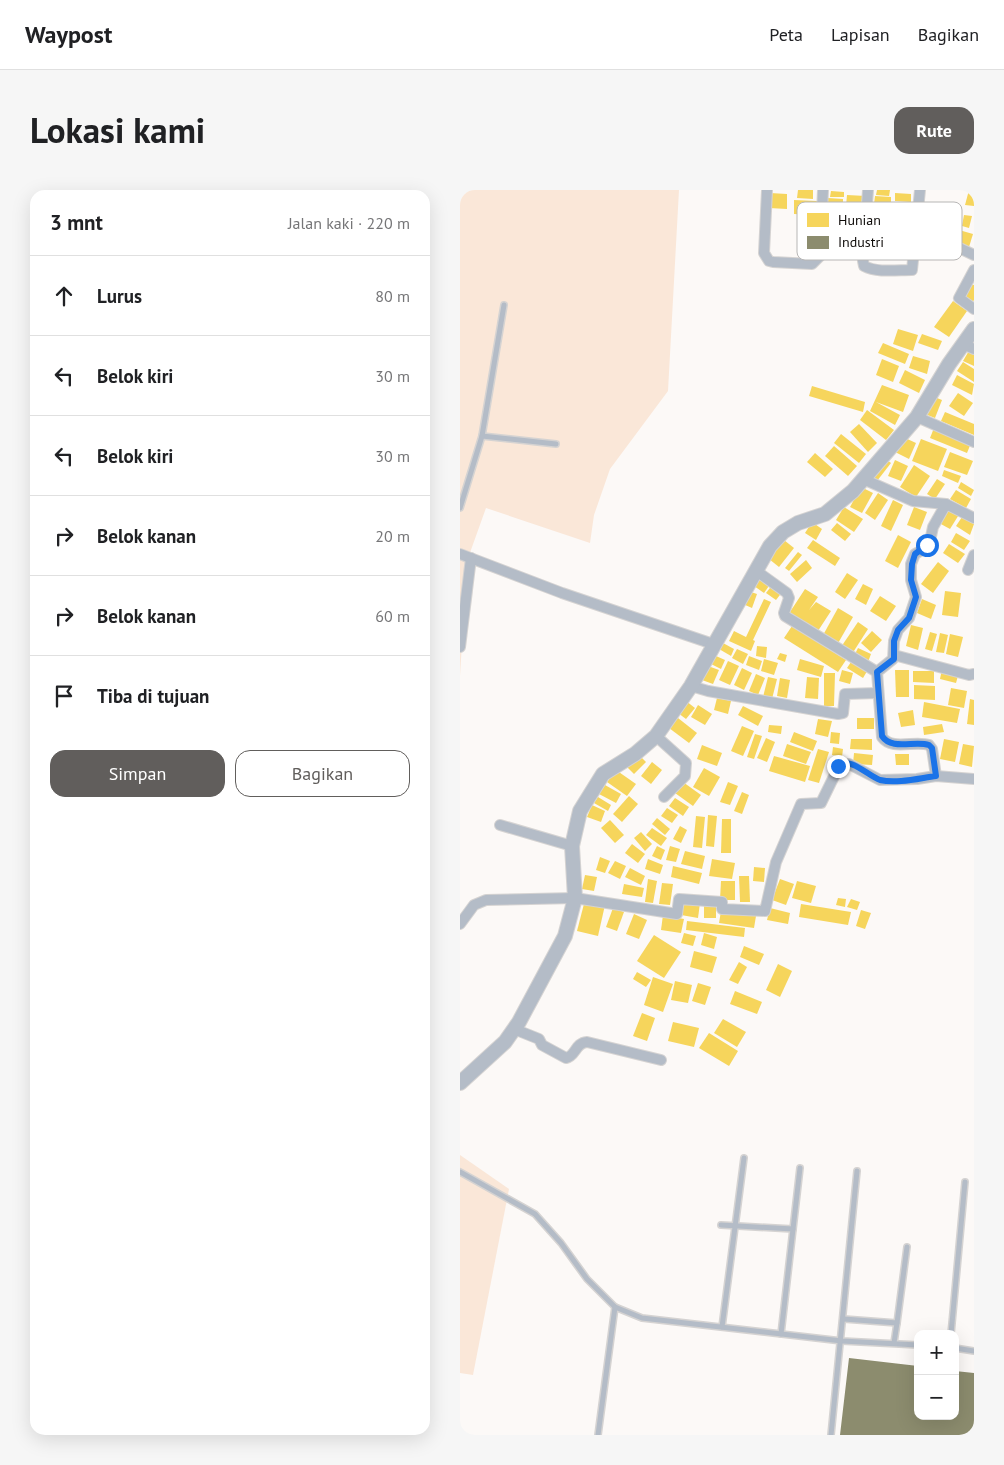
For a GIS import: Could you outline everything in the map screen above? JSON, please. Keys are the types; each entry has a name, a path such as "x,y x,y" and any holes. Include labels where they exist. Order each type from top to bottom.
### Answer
{"street":[{"path":"767,190 764,253 766,258 772,262 808,265 816,263 818,260"},
{"path":"962,249 974,255"},
{"path":"862,260 864,266 870,269 912,270 913,260"},
{"path":"974,270 959,298 974,309"},
{"path":"460,1083 505,1042 565,936 575,898 572,846 580,811 603,774 635,754 656,736 691,686 716,645 755,570 770,546 783,532 798,523 824,514 841,502 863,479 917,417 969,346 974,329"},
{"path":"917,417 974,442"},
{"path":"863,479 913,501 946,504 974,518"},
{"path":"877,672 890,664 894,655 893,647 898,630 909,618 916,597 910,571 914,557 930,541 933,527 946,504"},
{"path":"460,554 562,593 716,645"},
{"path":"968,570 974,555"},
{"path":"460,647 471,558"},
{"path":"755,570 787,593 789,598 784,613 785,616 877,672"},
{"path":"894,655 969,675 974,674"},
{"path":"877,672 881,733 885,741 894,744 929,745 932,748 936,776"},
{"path":"691,686 708,691 838,714 843,713 845,694 878,693"},
{"path":"656,736 686,763 685,776 664,797"},
{"path":"460,924 479,901 575,898 677,914 679,899 722,902 722,909 765,912 776,862 801,804 821,803 840,764 849,764 880,780 917,779 936,776 974,779"},
{"path":"500,826 572,846"},
{"path":"514,1029 539,1039 542,1045 566,1058 571,1056 579,1044 586,1042 661,1060"}],"lane":[{"path":"460,508 482,436 504,305"},
{"path":"482,436 556,444"},
{"path":"722,1327 744,1158"},
{"path":"781,1334 800,1168"},
{"path":"831,1435 842,1341 856,1171"},
{"path":"460,1172 535,1214 561,1243 587,1279 615,1307 642,1318 842,1341 894,1342 914,1344"},
{"path":"951,1330 965,1182"},
{"path":"721,1225 793,1229"},
{"path":"894,1342 907,1247"},
{"path":"598,1435 615,1307"},
{"path":"844,1319 897,1323"},
{"path":"959,1348 974,1350"}],"shaded area":[{"path":"460,190 679,190 668,391 610,469 594,515 590,543 486,508 467,561 460,676"},
{"path":"460,1155 509,1189 473,1375 460,1373"}],"building: Hunian":[{"path":"798,190 813,190 813,199 797,198"},
{"path":"877,190 890,190 889,196 876,195"},
{"path":"969,190 974,191 974,206 965,205"},
{"path":"831,191 844,192 844,197 830,197"},
{"path":"770,193 787,194 787,209 769,208"},
{"path":"895,193 911,194 911,202 895,201"},
{"path":"847,195 866,196 866,202 846,202"},
{"path":"875,196 891,197 891,202 874,202"},
{"path":"828,198 843,199 843,202 828,202"},
{"path":"794,200 817,201 797,202 797,214 794,214"},
{"path":"964,215 972,216 969,228 962,226"},
{"path":"962,231 973,234 969,247 962,245"},
{"path":"971,284 974,285 974,300 971,305 961,298"},
{"path":"953,301 967,311 949,337 934,327"},
{"path":"898,329 918,335 913,351 893,344"},
{"path":"922,334 942,341 938,350 918,343"},
{"path":"883,343 909,354 905,364 878,353"},
{"path":"970,349 974,352 974,366 963,361"},
{"path":"913,356 930,361 927,374 909,368"},
{"path":"882,359 899,366 893,382 876,375"},
{"path":"963,362 974,369 974,382 957,371"},
{"path":"905,370 925,380 919,393 899,383"},
{"path":"957,375 974,384 972,395 952,385"},
{"path":"882,385 909,395 903,412 876,402 900,415 895,425 870,411"},
{"path":"812,386 865,402 863,412 809,396"},
{"path":"958,393 973,403 964,416 949,406"},
{"path":"932,396 942,400 935,418 925,414"},
{"path":"867,410 894,430 886,440 860,420"},
{"path":"945,412 974,424 974,435 941,421"},
{"path":"859,424 877,443 868,452 850,432"},
{"path":"934,428 971,443 967,453 930,438"},
{"path":"841,434 866,454 859,463 834,443"},
{"path":"903,437 916,443 909,459 895,452"},
{"path":"921,439 947,449 938,471 912,461"},
{"path":"834,446 857,466 848,476 825,456"},
{"path":"950,452 973,461 967,475 944,467"},
{"path":"815,453 833,469 825,477 807,462"},
{"path":"883,457 891,463 877,481 870,475"},
{"path":"895,460 908,466 901,481 888,476"},
{"path":"914,465 930,476 916,497 900,487"},
{"path":"944,470 961,476 958,483 942,476"},
{"path":"937,479 945,484 935,499 927,494"},
{"path":"961,482 974,490 971,496 958,488"},
{"path":"861,487 873,493 862,513 850,507"},
{"path":"956,490 971,499 966,508 950,499"},
{"path":"878,493 888,500 875,520 865,513"},
{"path":"893,500 903,505 891,531 881,526"},
{"path":"844,507 863,519 854,532 836,520"},
{"path":"914,507 927,512 920,530 907,525"},
{"path":"948,507 960,513 950,529 939,523"},
{"path":"962,517 974,524 970,535 956,526"},
{"path":"812,522 822,529 816,540 805,533"},
{"path":"837,523 851,534 845,541 831,530"},
{"path":"956,533 970,541 964,550 951,542"},
{"path":"898,535 911,542 898,568 885,561"},
{"path":"784,540 794,548 779,567 769,559"},
{"path":"813,540 840,558 835,566 807,548"},
{"path":"949,544 965,554 958,563 943,553"},
{"path":"798,552 802,555 789,571 785,568"},
{"path":"806,560 812,568 797,582 790,574"},
{"path":"938,562 949,571 933,593 921,584"},
{"path":"847,573 858,580 845,599 835,592"},
{"path":"760,576 771,583 764,593 754,586"},
{"path":"773,584 783,591 776,600 766,593"},
{"path":"863,584 873,589 866,605 855,599"},
{"path":"805,589 818,597 809,610 816,602 831,611 816,634 788,615"},
{"path":"748,591 757,594 752,608 743,604"},
{"path":"945,591 961,593 958,617 942,615"},
{"path":"880,596 896,606 886,621 870,611"},
{"path":"764,599 771,602 753,640 755,641 751,651 729,641 734,631 746,637"},
{"path":"922,599 936,605 931,619 917,613"},
{"path":"838,608 853,617 837,645 822,637"},
{"path":"858,622 868,629 852,654 841,647"},
{"path":"911,625 923,628 918,650 906,646"},
{"path":"792,626 846,660 838,672 784,638"},
{"path":"872,631 882,640 871,652 861,643"},
{"path":"930,632 937,634 932,651 925,649"},
{"path":"940,633 948,635 944,653 936,652"},
{"path":"950,634 963,637 958,657 946,654"},
{"path":"723,643 734,649 731,656 719,649"},
{"path":"757,646 767,647 766,658 756,656"},
{"path":"858,648 871,654 868,662 854,656"},
{"path":"737,649 748,654 743,664 732,658"},
{"path":"780,653 787,655 785,662 777,659"},
{"path":"716,656 725,660 721,669 711,664"},
{"path":"749,656 762,661 759,670 746,665"},
{"path":"764,659 778,663 774,675 761,671"},
{"path":"800,659 824,666 821,677 797,670"},
{"path":"853,659 869,668 863,678 847,668"},
{"path":"728,661 739,666 730,685 719,680"},
{"path":"708,666 719,670 713,684 702,680"},
{"path":"742,668 752,673 744,690 734,685"},
{"path":"942,669 959,672 956,683 940,679"},
{"path":"842,670 853,673 850,684 839,681"},
{"path":"895,670 909,670 909,697 896,697"},
{"path":"913,671 934,671 934,683 913,682"},
{"path":"824,673 835,673 834,706 824,706"},
{"path":"756,674 765,678 758,695 749,691"},
{"path":"768,677 777,679 772,699 763,697"},
{"path":"807,677 819,678 818,699 805,698"},
{"path":"780,678 790,680 787,698 777,696"},
{"path":"914,685 935,686 935,700 914,699"},
{"path":"951,688 967,691 964,708 948,705"},
{"path":"717,698 731,701 728,714 714,710"},
{"path":"970,699 974,700 974,725 967,724"},
{"path":"686,701 695,708 686,719 678,713"},
{"path":"924,702 960,709 957,723 922,717"},
{"path":"698,705 712,714 705,725 691,717"},
{"path":"743,706 763,716 758,726 738,715"},
{"path":"913,710 915,725 901,727 898,713"},
{"path":"678,718 697,733 689,743 669,728"},
{"path":"857,718 874,718 874,729 857,729"},
{"path":"818,719 832,721 828,737 815,734"},
{"path":"942,724 944,732 924,735 923,727"},
{"path":"769,725 782,726 781,734 768,732"},
{"path":"742,726 754,731 743,756 731,751"},
{"path":"794,732 817,741 813,751 790,742"},
{"path":"831,732 840,733 839,744 830,743"},
{"path":"755,734 762,736 754,759 747,757"},
{"path":"766,738 775,742 767,762 757,758"},
{"path":"851,739 872,739 872,750 850,749"},
{"path":"944,739 959,742 955,762 940,759"},
{"path":"787,744 811,752 806,764 783,756"},
{"path":"963,744 974,746 972,767 959,764"},
{"path":"702,745 722,753 717,766 697,759"},
{"path":"833,747 843,749 842,757 832,755"},
{"path":"818,749 829,752 819,783 808,780"},
{"path":"854,753 873,755 872,765 853,764"},
{"path":"895,754 909,754 909,765 896,765"},
{"path":"639,755 646,762 634,774 627,767"},
{"path":"774,756 810,766 805,782 769,771"},
{"path":"652,762 662,770 651,784 641,776"},
{"path":"704,768 720,777 709,796 693,787"},
{"path":"616,770 636,784 627,796 607,782"},
{"path":"683,782 701,795 693,806 675,793"},
{"path":"728,782 738,786 730,805 720,802"},
{"path":"605,785 621,794 616,803 599,794"},
{"path":"742,792 749,795 742,814 734,811"},
{"path":"629,796 638,804 622,822 613,814"},
{"path":"598,797 611,805 608,811 594,803"},
{"path":"675,798 689,807 683,816 669,806"},
{"path":"592,805 605,811 601,822 587,817"},
{"path":"667,808 678,815 672,823 661,816"},
{"path":"708,815 717,816 714,847 706,846"},
{"path":"696,816 705,817 702,848 693,847"},
{"path":"657,818 670,829 665,835 652,824"},
{"path":"722,819 731,819 731,853 721,853"},
{"path":"610,820 624,835 615,843 601,828"},
{"path":"680,826 687,830 681,843 673,839"},
{"path":"652,828 667,838 661,846 646,835"},
{"path":"641,832 652,844 645,851 634,838"},
{"path":"632,844 645,854 638,863 625,853"},
{"path":"657,846 665,850 661,860 652,856"},
{"path":"670,846 680,849 676,862 666,860"},
{"path":"685,851 705,856 702,869 681,864"},
{"path":"600,857 610,861 605,873 596,870"},
{"path":"648,859 663,865 660,874 645,869"},
{"path":"712,859 735,863 732,879 709,876"},
{"path":"615,861 626,866 620,879 608,873"},
{"path":"673,866 702,873 699,884 671,877"},
{"path":"754,867 765,868 764,882 753,881"},
{"path":"630,868 645,876 641,885 625,877"},
{"path":"585,875 597,877 594,891 582,889"},
{"path":"739,876 749,876 750,902 740,902"},
{"path":"648,879 657,881 653,903 645,902"},
{"path":"780,879 794,884 786,905 772,900"},
{"path":"721,881 735,881 735,900 720,900"},
{"path":"797,881 816,886 811,903 792,898"},
{"path":"662,883 673,884 670,905 659,904"},
{"path":"624,884 644,888 642,897 622,894"},
{"path":"838,898 846,899 845,907 836,905"},
{"path":"851,899 860,902 857,910 847,907"},
{"path":"585,900 605,905 598,936 577,931"},
{"path":"683,900 700,903 698,918 681,915"},
{"path":"704,904 716,904 716,918 704,918"},
{"path":"801,904 851,912 848,925 799,917"},
{"path":"613,908 624,912 617,931 606,927"},
{"path":"770,908 790,913 788,924 767,920"},
{"path":"861,910 871,913 865,929 856,926"},
{"path":"721,911 756,916 754,928 719,923"},
{"path":"634,914 647,920 639,939 626,934"},
{"path":"663,915 684,919 681,933 661,930"},
{"path":"687,921 745,928 744,937 686,930"},
{"path":"684,933 696,936 693,946 681,943"},
{"path":"704,933 717,937 714,949 701,945"},
{"path":"654,935 681,952 664,978 637,961"},
{"path":"744,946 764,954 759,965 740,957"},
{"path":"694,951 717,957 712,973 690,967"},
{"path":"739,962 747,967 738,984 729,980"},
{"path":"778,964 792,971 780,997 766,990"},
{"path":"637,972 651,980 646,987 633,979"},
{"path":"653,977 673,984 663,1012 644,1005"},
{"path":"675,981 692,985 688,1003 671,1000"},
{"path":"698,983 711,987 705,1005 692,1001"},
{"path":"735,991 762,1002 757,1014 730,1004"},
{"path":"642,1013 655,1018 647,1041 633,1036"},
{"path":"723,1019 746,1032 737,1047 714,1033"},
{"path":"673,1022 699,1028 694,1047 668,1041"},
{"path":"709,1033 738,1051 729,1066 699,1048"}],"building: Industri":[{"path":"849,1358 914,1366 914,1420 959,1420 959,1371 974,1373 974,1435 840,1435"}],"route":[{"path":"838,766 843,763 849,764 880,780 917,779 936,776 932,748 929,745 924,743 894,744 885,741 882,736 877,672 890,664 894,659 894,641 898,630 909,618 916,597 910,571 914,557 915,554 927,545"}]}
